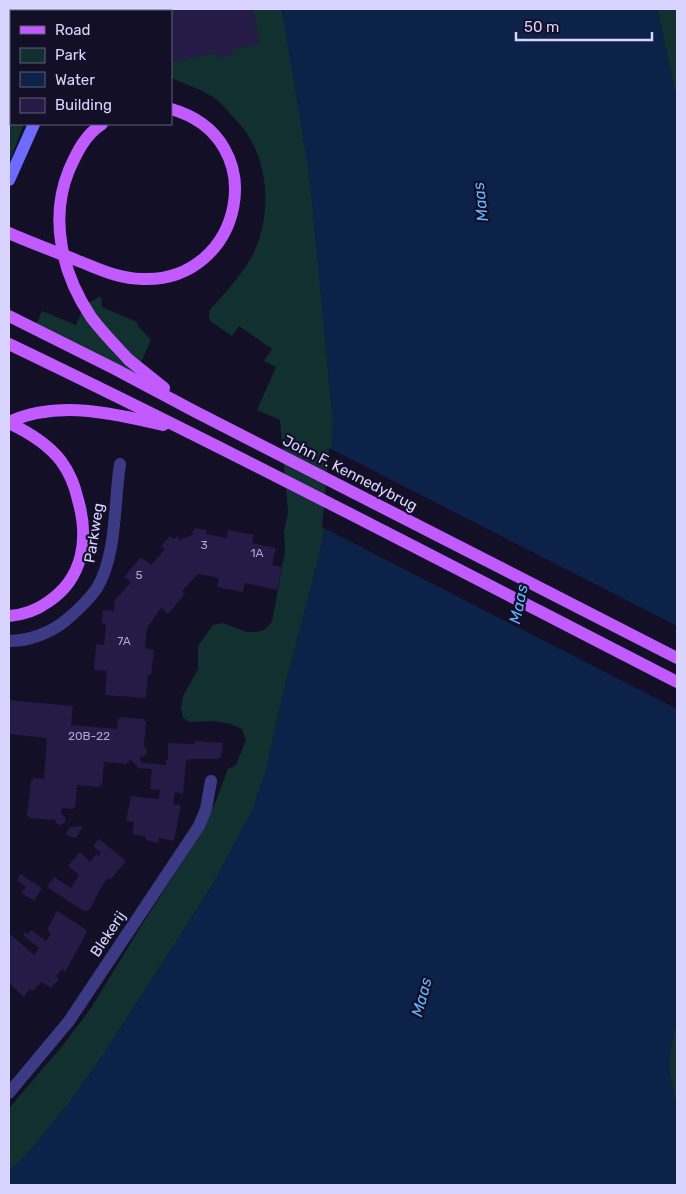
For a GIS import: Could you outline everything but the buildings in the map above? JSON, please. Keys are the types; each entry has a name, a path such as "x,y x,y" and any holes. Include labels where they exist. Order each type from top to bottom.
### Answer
{"main road":[{"path":"9,234 115,275 126,277 142,279 165,277 199,262 214,248 229,223 235,197 234,172 226,153 215,136 195,119 172,109"},
{"path":"9,180 34,125"},
{"path":"101,125 82,144 64,188 59,220 62,247 68,271 91,317 104,333 136,365 194,411"},
{"name":"John F. Kennedybrug","path":"9,316 677,658"},
{"path":"9,344 98,387 677,682"},
{"path":"9,422 28,415 48,412 70,410 93,411 120,415 184,431"},
{"path":"9,422 42,442 62,463 77,495 84,532 83,550 80,559 73,575 64,588 53,599 38,608 22,614 9,616"}],"street":[{"name":"Parkweg","path":"9,641 30,638 45,633 61,624 85,604 96,590 110,554 120,464"},
{"name":"Blekerij","path":"9,1093 68,1021 199,826 206,809 211,781"}],"green space":[{"path":"282,9 310,179 333,422 332,447 324,531 319,556 281,702 267,767 252,811 212,886 103,1055 72,1099 35,1145 9,1172 9,1108 63,1045 91,1008 200,835 228,769 236,765 246,740 242,729 231,724 213,721 190,722 183,718 181,707 183,696 198,669 198,646 213,625 223,623 247,632 256,632 264,630 272,622 285,551 284,531 288,512 280,420 257,410 276,367 264,361 272,349 239,326 232,336 210,321 209,316 209,311 246,266 260,237 265,209 265,194 264,180 257,153 240,124 221,103 203,91 172,78 172,10 116,10"},
{"path":"657,9 677,9 677,100"},
{"path":"10,104 10,125 24,125 9,163"},
{"path":"101,297 102,307 137,322 137,325 151,340 134,378 32,334 42,311 76,325 84,306"},
{"path":"677,1019 677,1109 670,1074 670,1053"}],"water":[{"name":"Maas","path":"282,9 657,9 677,100 677,1019 670,1053 670,1074 677,1109 677,1185 9,1185 9,1172 35,1145 72,1099 103,1055 212,886 252,811 267,767 281,702 319,556 326,521 333,422 310,179"}],"pier":[{"path":"329,448 677,626 677,709 322,527"}]}
